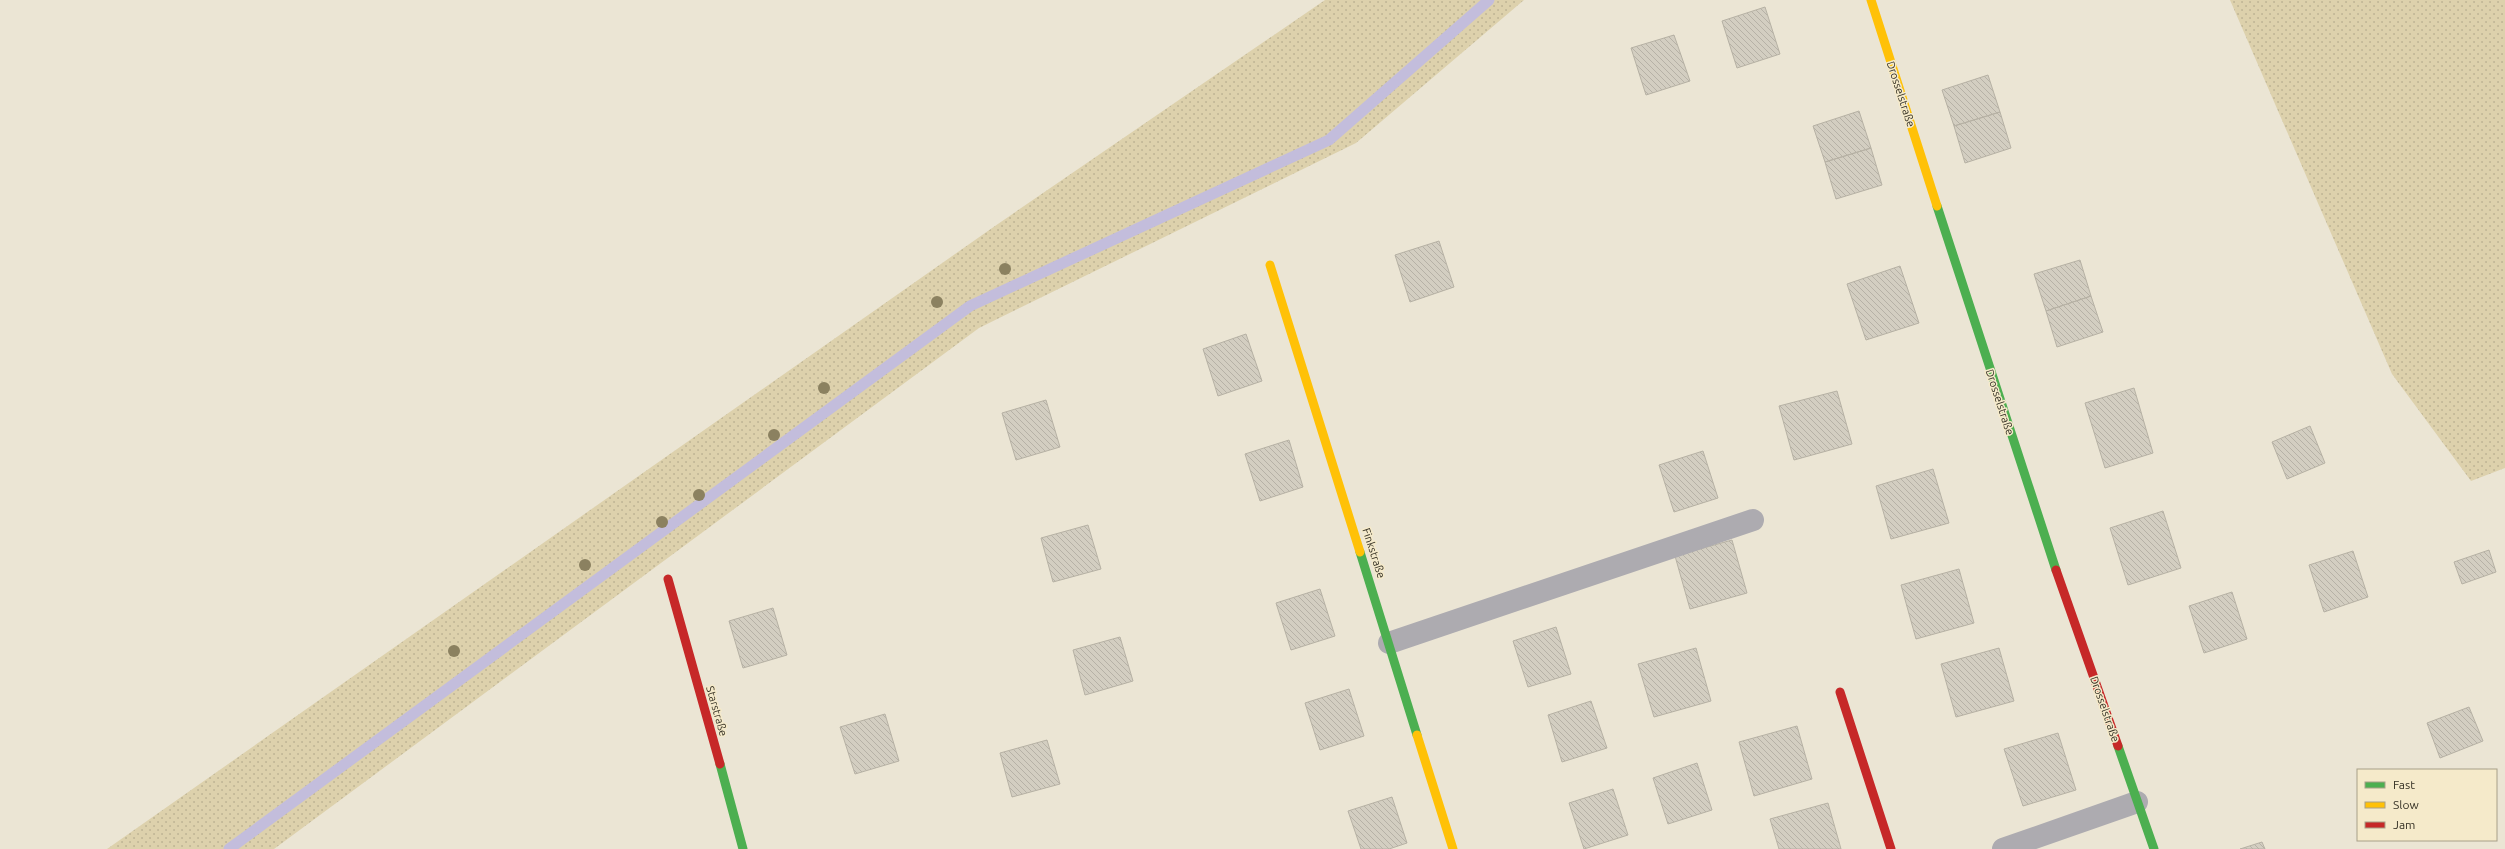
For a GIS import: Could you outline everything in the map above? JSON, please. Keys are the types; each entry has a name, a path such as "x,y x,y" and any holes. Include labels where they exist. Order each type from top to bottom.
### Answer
{"street":[{"name":"Drosselstraße","path":"1871,0 2029,492 2154,849"},
{"name":"Finkstraße","path":"1270,265 1390,643 1453,849"},
{"path":"1390,643 1753,520"},
{"name":"Starstraße","path":"668,579 743,849"},
{"path":"1840,692 1891,849"},
{"path":"2003,849 2137,802"}],"shaded area":[{"path":"1325,0 1524,0 1356,143 979,328 274,849 107,849 995,226"},
{"path":"2230,0 2505,0 2505,468 2471,481 2392,374"}],"building":[{"path":"1765,7 1780,54 1737,68 1722,21"},
{"path":"1674,35 1690,81 1646,95 1631,48"},
{"path":"1988,75 2000,112 1954,126 1942,90"},
{"path":"1859,111 1871,148 1825,162 1813,126"},
{"path":"2000,112 2011,148 1965,163 1954,126"},
{"path":"1871,148 1882,185 1836,199 1825,162"},
{"path":"1439,241 1454,287 1410,302 1395,255"},
{"path":"2080,260 2091,296 2046,311 2034,274"},
{"path":"1900,266 1919,323 1866,340 1847,284"},
{"path":"2091,296 2103,332 2057,347 2046,311"},
{"path":"1246,334 1262,381 1218,396 1203,349"},
{"path":"2134,388 2153,453 2105,468 2085,403"},
{"path":"1837,391 1852,444 1794,460 1779,406"},
{"path":"1046,400 1060,447 1016,460 1002,413"},
{"path":"2310,426 2325,463 2287,479 2272,442"},
{"path":"1289,440 1303,487 1260,501 1245,454"},
{"path":"1703,451 1718,498 1674,512 1659,465"},
{"path":"1933,469 1949,523 1891,539 1876,486"},
{"path":"2163,511 2181,568 2128,585 2110,528"},
{"path":"1088,525 1101,569 1053,582 1041,538"},
{"path":"1732,540 1747,593 1690,609 1675,556"},
{"path":"2489,550 2496,572 2462,584 2454,562"},
{"path":"2353,551 2368,597 2324,612 2309,565"},
{"path":"1959,569 1974,623 1916,639 1901,585"},
{"path":"1320,589 1335,636 1291,650 1276,603"},
{"path":"2232,592 2247,639 2204,653 2189,606"},
{"path":"773,608 787,655 743,668 729,621"},
{"path":"1556,627 1571,674 1528,687 1513,641"},
{"path":"1120,637 1133,681 1085,695 1073,650"},
{"path":"1696,648 1711,701 1654,717 1638,664"},
{"path":"1999,648 2014,701 1956,717 1941,664"},
{"path":"1349,689 1364,736 1320,750 1305,703"},
{"path":"1591,701 1607,748 1562,762 1548,715"},
{"path":"2469,707 2483,741 2440,758 2427,723"},
{"path":"885,714 899,761 855,774 840,727"},
{"path":"1797,726 1812,779 1754,796 1739,742"},
{"path":"2058,733 2076,790 2023,806 2004,749"},
{"path":"1047,740 1060,784 1012,797 1000,753"},
{"path":"1697,763 1712,810 1668,824 1653,778"},
{"path":"1613,789 1628,835 1584,849 1569,803"},
{"path":"1392,797 1407,843 1389,849 1361,849 1348,811"},
{"path":"1828,803 1841,849 1779,849 1770,819"},
{"path":"2262,842 2265,849 2240,849"}],"waterway":[{"path":"229,849 970,306 1329,140 1489,0"}],"traffic: fast":[{"path":"1937,206 2056,570"},
{"path":"1360,552 1417,735"},
{"path":"2118,746 2154,849"},
{"path":"720,764 743,849"}],"traffic: slow":[{"path":"1871,0 1937,206"},
{"path":"1270,265 1360,552"},
{"path":"1417,735 1453,849"}],"traffic: jam":[{"path":"2056,570 2118,746"},
{"path":"668,579 720,764"},
{"path":"1840,692 1891,849"}]}
